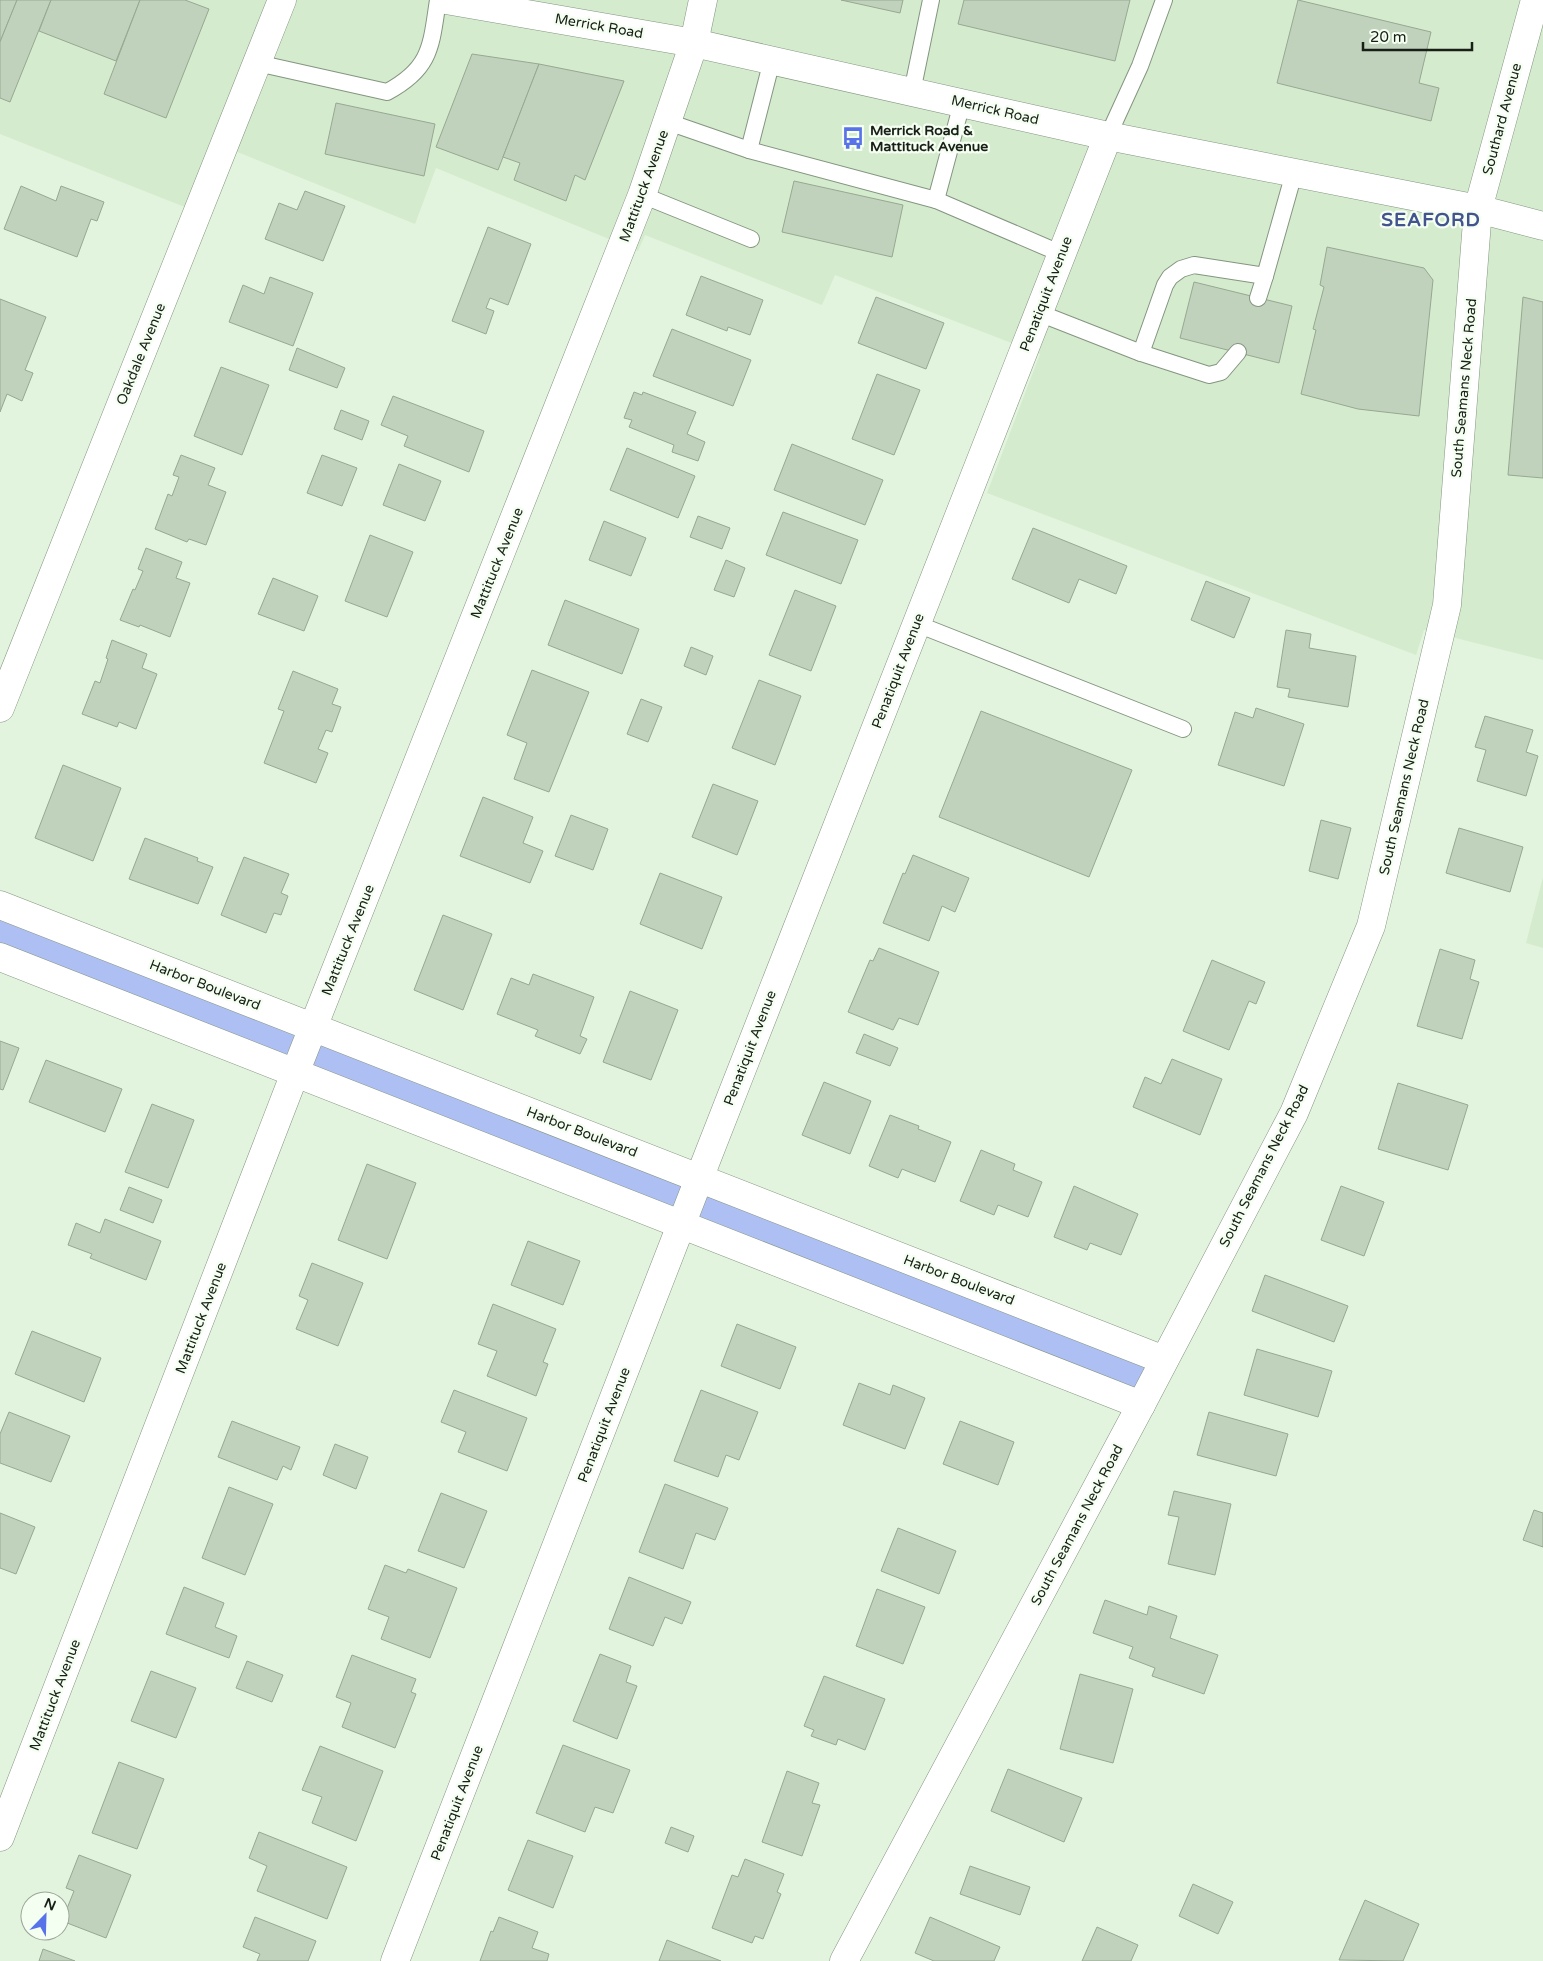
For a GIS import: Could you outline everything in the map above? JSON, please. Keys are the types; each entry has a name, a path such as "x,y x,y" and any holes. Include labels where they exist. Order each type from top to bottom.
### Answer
{"street":[{"name":"Oakdale Avenue","path":"0,708 282,0"},
{"name":"Merrick Road","path":"446,0 694,43 1108,136 1478,209 1543,226"},
{"name":"Mattituck Avenue","path":"0,1837 295,1073 642,195 694,43 703,0"},
{"name":"Southard Avenue","path":"1478,209 1535,0"},
{"name":"Penatiquit Avenue","path":"396,1961 1108,136"},
{"name":"South Seamans Neck Road","path":"844,1961 1141,1405 1294,1113 1371,926 1447,604 1478,209"},
{"name":"Harbor Boulevard","path":"0,905 1164,1360"},
{"path":"0,957 1141,1405"}],"lane":[{"path":"257,63 387,92 398,86 420,67 430,48 438,0"},
{"path":"912,92 931,0"},
{"path":"1108,136 1140,66 1164,0"},
{"path":"749,150 772,60"},
{"path":"936,200 962,103"},
{"path":"668,122 749,150 936,200 1062,254"},
{"path":"1258,298 1294,172"},
{"path":"642,195 751,239"},
{"path":"1141,353 1164,285 1180,269 1194,265 1265,276"},
{"path":"1039,313 1141,353 1209,375 1221,372 1238,352"},
{"path":"917,624 1183,729"}],"shaded area":[{"path":"0,0 1543,0 1543,660 1424,630 1416,655 987,493 1040,354 835,275 822,305 645,235 638,251 436,168 415,224 235,151 210,217 0,134"},
{"path":"1543,877 1543,948 1526,943"},
{"path":"0,910 306,1030 293,1064 0,950"},
{"path":"319,1036 690,1181 677,1215 306,1070"},
{"path":"707,1188 1152,1363 1137,1395 694,1222"}],"building":[{"path":"0,0 17,0 0,42"},
{"path":"17,0 51,0 10,102 0,98 0,42"},
{"path":"51,0 140,0 116,61 39,31"},
{"path":"140,0 185,0 209,9 166,118 104,94"},
{"path":"841,0 903,0 900,13"},
{"path":"964,0 1130,0 1115,61 958,24"},
{"path":"1298,0 1431,32 1419,83 1439,88 1431,121 1277,83"},
{"path":"472,54 539,64 498,170 436,147"},
{"path":"539,64 624,81 585,180 575,175 566,201 514,180 520,163 503,157"},
{"path":"336,103 435,124 424,176 325,154"},
{"path":"794,181 903,205 892,257 782,232"},
{"path":"21,186 56,201 61,186 104,202 97,221 91,219 77,257 4,229"},
{"path":"305,191 345,206 323,261 265,239 279,203 297,210"},
{"path":"488,227 531,244 508,305 490,298 486,308 494,311 486,334 452,321"},
{"path":"1327,247 1424,268 1433,280 1419,416 1358,409 1301,394 1316,330 1313,329 1324,287 1320,285"},
{"path":"701,276 763,300 750,335 728,327 727,331 686,315"},
{"path":"270,277 313,293 293,346 229,322 243,285 264,294"},
{"path":"1194,282 1292,306 1279,363 1180,338"},
{"path":"876,297 944,323 926,369 858,343"},
{"path":"1523,297 1543,302 1543,478 1508,475"},
{"path":"0,299 46,317 25,370 33,373 22,401 7,394 0,412"},
{"path":"672,329 751,360 733,406 653,376"},
{"path":"297,348 345,368 337,388 289,370"},
{"path":"221,367 269,385 242,455 194,436"},
{"path":"877,374 920,390 894,455 852,439"},
{"path":"634,392 642,395 643,392 696,412 687,434 705,442 698,461 672,452 674,445 629,427 632,420 624,418"},
{"path":"393,396 484,431 469,472 404,446 408,436 381,425"},
{"path":"341,410 369,421 362,440 334,429"},
{"path":"792,444 883,480 865,525 774,490"},
{"path":"627,448 695,476 678,518 610,490"},
{"path":"181,455 215,468 208,485 226,492 206,545 189,539 187,542 155,529 168,494 172,496 179,477 173,475"},
{"path":"322,455 357,468 342,506 307,493"},
{"path":"399,464 441,481 425,521 383,505"},
{"path":"783,512 858,540 841,584 766,555"},
{"path":"698,516 730,528 722,549 690,537"},
{"path":"604,521 646,538 631,576 589,560"},
{"path":"1033,528 1127,566 1116,594 1079,579 1069,603 1012,579"},
{"path":"370,535 413,552 387,617 345,601"},
{"path":"146,548 182,562 176,578 190,583 170,637 140,625 139,627 120,620 143,571 138,569"},
{"path":"726,560 745,568 734,597 714,590"},
{"path":"273,578 318,596 304,631 258,614"},
{"path":"1206,581 1250,598 1234,638 1191,620"},
{"path":"795,590 836,606 811,671 769,655"},
{"path":"565,600 639,629 622,674 548,645"},
{"path":"1286,630 1311,634 1309,648 1356,656 1348,707 1288,697 1290,689 1277,687"},
{"path":"112,640 147,654 142,668 157,674 136,729 119,722 117,727 82,714 95,681 100,683"},
{"path":"691,647 713,656 706,675 684,666"},
{"path":"532,670 589,692 549,792 514,779 527,743 507,735"},
{"path":"293,671 338,689 332,704 341,707 332,732 326,730 318,749 328,753 316,783 264,763 284,711 278,709"},
{"path":"759,680 801,696 775,765 732,748"},
{"path":"641,699 662,707 648,742 627,734"},
{"path":"1256,708 1304,724 1284,786 1218,765 1235,712 1253,718"},
{"path":"981,711 1132,770 1089,877 939,817"},
{"path":"1485,716 1533,730 1526,752 1538,756 1526,796 1477,781 1486,750 1475,747"},
{"path":"63,765 121,788 93,861 35,838"},
{"path":"713,784 758,801 737,855 692,837"},
{"path":"483,797 533,817 523,843 543,851 530,883 460,856"},
{"path":"571,815 608,829 593,870 555,856"},
{"path":"1321,820 1351,828 1338,879 1309,871"},
{"path":"1459,828 1523,847 1510,892 1446,873"},
{"path":"145,838 198,858 197,861 213,867 198,904 129,879"},
{"path":"913,855 969,878 955,912 942,906 929,941 883,923 903,873 905,874"},
{"path":"244,857 289,874 281,893 288,896 281,915 274,913 266,933 221,915"},
{"path":"660,873 722,897 702,949 640,924"},
{"path":"443,915 492,934 463,1010 414,990"},
{"path":"879,948 939,972 918,1025 899,1018 893,1030 848,1012 870,960 873,961"},
{"path":"1440,949 1475,960 1470,979 1479,982 1462,1039 1417,1026"},
{"path":"1212,960 1265,982 1256,1004 1249,1001 1229,1050 1183,1031"},
{"path":"533,974 594,997 580,1036 587,1039 580,1054 535,1036 538,1030 497,1014 511,978 529,985"},
{"path":"630,991 678,1010 651,1080 603,1062"},
{"path":"864,1034 898,1048 890,1066 856,1053"},
{"path":"0,1041 19,1048 3,1090 0,1089"},
{"path":"1172,1059 1222,1079 1200,1135 1133,1107 1145,1077 1161,1084"},
{"path":"46,1060 122,1089 105,1132 29,1102"},
{"path":"824,1082 871,1101 850,1154 802,1135"},
{"path":"1398,1083 1468,1105 1448,1170 1378,1149"},
{"path":"152,1104 194,1120 168,1188 125,1172"},
{"path":"890,1115 919,1126 918,1129 951,1142 935,1182 902,1169 898,1178 869,1166"},
{"path":"981,1150 1015,1164 1013,1170 1042,1182 1028,1217 998,1205 994,1215 960,1201"},
{"path":"367,1164 416,1183 387,1259 338,1240"},
{"path":"1074,1186 1138,1214 1121,1255 1090,1243 1087,1250 1054,1237"},
{"path":"1341,1186 1384,1202 1364,1256 1321,1240"},
{"path":"129,1187 162,1200 153,1223 120,1210"},
{"path":"105,1219 161,1241 146,1280 90,1258 92,1254 68,1245 76,1223 100,1233"},
{"path":"528,1241 580,1261 563,1305 511,1285"},
{"path":"312,1263 363,1283 338,1346 296,1329 308,1300 299,1296"},
{"path":"1265,1275 1348,1306 1334,1342 1252,1311"},
{"path":"493,1304 556,1329 543,1362 548,1364 536,1396 487,1376 497,1351 478,1344"},
{"path":"737,1324 796,1347 780,1389 721,1366"},
{"path":"32,1331 101,1358 84,1402 15,1374"},
{"path":"1257,1349 1332,1371 1318,1417 1244,1395"},
{"path":"859,1383 890,1395 893,1385 925,1398 905,1449 843,1425"},
{"path":"454,1390 527,1418 507,1471 458,1452 466,1432 441,1422"},
{"path":"701,1390 758,1412 739,1460 726,1455 718,1477 674,1461"},
{"path":"9,1412 70,1436 51,1482 0,1463 0,1434"},
{"path":"1209,1412 1288,1434 1276,1476 1197,1455"},
{"path":"232,1421 300,1447 291,1470 283,1466 277,1480 218,1457"},
{"path":"960,1421 1014,1442 998,1485 943,1464"},
{"path":"335,1444 368,1457 356,1489 323,1475"},
{"path":"665,1484 728,1508 715,1540 696,1533 683,1569 639,1552"},
{"path":"229,1487 273,1504 245,1575 202,1558"},
{"path":"1174,1491 1231,1504 1215,1575 1168,1564 1179,1517 1168,1515"},
{"path":"441,1493 487,1511 464,1568 418,1551"},
{"path":"1534,1510 1543,1513 1543,1547 1523,1540"},
{"path":"0,1513 35,1527 16,1574 0,1568"},
{"path":"898,1528 956,1551 939,1594 881,1571"},
{"path":"385,1565 406,1573 408,1569 457,1588 430,1658 381,1639 389,1617 368,1609"},
{"path":"629,1577 691,1602 682,1624 665,1617 653,1646 609,1629"},
{"path":"184,1587 224,1603 215,1627 237,1636 229,1658 166,1634"},
{"path":"877,1589 925,1607 903,1664 856,1646"},
{"path":"1105,1600 1147,1615 1149,1606 1177,1616 1170,1638 1218,1655 1204,1694 1152,1676 1155,1668 1129,1658 1133,1647 1093,1633"},
{"path":"600,1654 631,1666 626,1682 637,1686 617,1739 573,1721"},
{"path":"352,1655 416,1679 411,1692 416,1694 395,1748 342,1727 351,1703 336,1697"},
{"path":"247,1661 283,1675 272,1702 236,1688"},
{"path":"151,1671 196,1688 176,1738 131,1721"},
{"path":"1080,1674 1133,1689 1113,1763 1060,1749"},
{"path":"824,1676 885,1699 865,1750 838,1739 836,1745 811,1736 814,1730 804,1726"},
{"path":"563,1745 630,1770 613,1813 595,1807 585,1832 536,1813"},
{"path":"320,1746 383,1771 356,1841 312,1823 322,1797 302,1790"},
{"path":"119,1762 164,1779 137,1849 92,1833"},
{"path":"1008,1769 1082,1798 1064,1842 991,1811"},
{"path":"787,1771 819,1783 812,1803 820,1805 802,1856 762,1842"},
{"path":"671,1827 694,1836 688,1852 665,1843"},
{"path":"259,1832 347,1867 327,1919 257,1891 267,1866 249,1858"},
{"path":"528,1840 573,1856 553,1908 508,1890"},
{"path":"79,1855 131,1875 106,1938 70,1924 70,1901 74,1891 66,1888"},
{"path":"745,1859 784,1874 777,1892 781,1894 763,1939 755,1936 752,1943 712,1928 732,1875 738,1877"},
{"path":"970,1866 1030,1887 1020,1915 960,1894"},
{"path":"1193,1884 1233,1902 1218,1934 1179,1916"},
{"path":"1365,1900 1419,1924 1403,1961 1339,1960"},
{"path":"255,1917 316,1941 308,1961 257,1961 260,1954 243,1947"},
{"path":"499,1917 538,1932 532,1948 549,1954 547,1961 480,1961 491,1931 493,1932"},
{"path":"930,1917 1000,1947 994,1961 934,1961 915,1953"},
{"path":"1097,1927 1138,1945 1131,1961 1082,1961"},
{"path":"667,1940 721,1961 659,1961"},
{"path":"43,1949 75,1961 39,1961"}],"place":[{"name":"Merrick Road & Mattituck Avenue","path":"853,138"}],"district":[{"name":"SEAFORD","path":"1431,220"}]}
